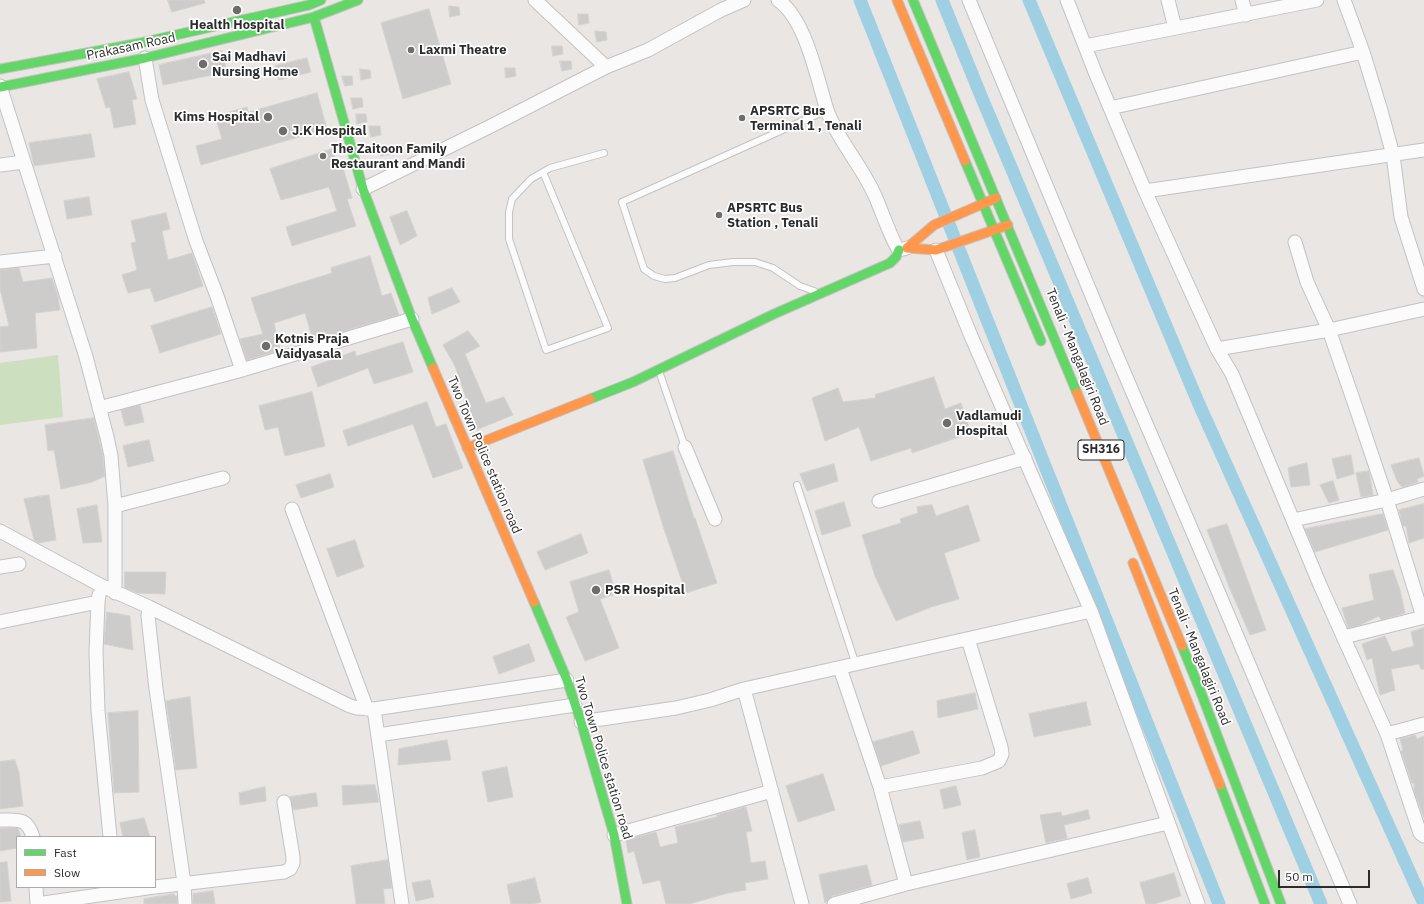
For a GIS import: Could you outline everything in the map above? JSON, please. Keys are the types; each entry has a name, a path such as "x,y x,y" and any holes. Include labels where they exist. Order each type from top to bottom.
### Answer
{"main road":[{"name":"Prakasam Road","path":"0,68 140,43 309,5 320,0"},
{"name":"Prakasam Road","path":"0,87 145,58 314,18 358,0"},
{"path":"897,0 980,205 1043,346"},
{"name":"Tenali - Mangalagiri Road","path":"913,0 1008,225 1200,690 1281,904"},
{"name":"Two Town Police station road","path":"314,18 363,189 412,320 567,680 581,722 614,835 627,904"},
{"path":"467,448 633,382 774,314 890,263 903,249 934,225 996,198"},
{"path":"903,249 939,249 1008,225"},
{"name":"Tenali - Mangalagiri Road","path":"1128,552 1211,760 1265,904"}],"street":[{"path":"535,0 606,67"},
{"path":"363,189 606,67 648,50 721,10 744,0"},
{"path":"969,0 1114,349 1350,904"},
{"path":"1067,0 1145,191 1218,349 1232,374 1320,585 1387,734 1420,833 1424,836"},
{"path":"1168,0 1175,28"},
{"path":"1242,0 1246,15"},
{"path":"1085,46 1317,0"},
{"path":"1344,0 1363,52 1381,111 1393,155 1401,217 1424,289"},
{"path":"781,2 794,17 812,58 827,110 833,123 874,192 894,244 903,249"},
{"path":"1110,108 1363,52"},
{"path":"145,58 152,100 196,240 242,370"},
{"path":"0,87 86,357 111,456 115,506 115,593"},
{"path":"1145,191 1424,150"},
{"path":"0,165 24,162"},
{"path":"1294,242 1307,282 1329,330 1387,500 1424,617 1344,637"},
{"path":"939,249 971,336 1091,611 1198,904"},
{"path":"0,262 55,256"},
{"path":"1218,349 1329,330 1424,309"},
{"path":"100,408 242,370 412,320"},
{"path":"685,447 715,519"},
{"path":"879,501 1025,458"},
{"path":"115,506 223,478"},
{"path":"1293,520 1387,500 1424,489"},
{"path":"292,509 372,711 377,733 402,904"},
{"path":"0,531 115,593 149,607 350,706 372,711 567,680"},
{"path":"0,567 18,564"},
{"path":"100,585 96,652 98,711 110,836"},
{"path":"0,622 98,602"},
{"path":"149,607 148,616 156,689 186,904"},
{"path":"581,722 676,708 710,700 744,689 1091,611"},
{"path":"880,787 982,768 999,761 1002,754 1001,747 968,639"},
{"path":"840,668 880,787 906,884"},
{"path":"744,689 802,904"},
{"path":"377,733 575,705"},
{"path":"1387,734 1424,724"},
{"path":"614,835 772,791"},
{"path":"156,887 284,872 290,869 293,863 293,857 284,802"},
{"path":"0,820 18,820 25,822 30,829 32,836"},
{"path":"834,904 906,884 1168,823"},
{"path":"36,888 38,904 115,895 149,888"}],"lane":[{"path":"820,294 800,286 773,268 755,262 733,262 709,265 675,278 665,280 654,276 644,269 622,202 827,110"},
{"path":"543,172 608,328 546,350 509,239 508,212 512,199 531,179 543,172 550,168 604,153"},
{"path":"659,369 685,447"},
{"path":"797,485 856,665"}],"green space":[{"path":"58,355 63,417 0,425 0,363"}],"building":[{"path":"168,0 204,0 205,3 172,12"},
{"path":"449,6 459,7 460,15 450,17"},
{"path":"429,9 451,84 403,99 381,23"},
{"path":"578,14 588,14 589,23 579,25"},
{"path":"595,31 606,32 607,40 597,42"},
{"path":"552,46 562,46 563,54 553,56"},
{"path":"222,51 227,72 163,85 159,65"},
{"path":"307,58 311,72 279,80 275,66"},
{"path":"560,61 571,61 572,69 562,71"},
{"path":"505,68 515,68 516,76 506,78"},
{"path":"360,69 370,70 371,78 361,80"},
{"path":"129,72 137,99 132,100 136,124 114,128 110,107 106,108 97,79"},
{"path":"342,76 352,76 353,85 345,86"},
{"path":"317,93 327,129 201,165 196,146 222,139 215,116 247,107 248,112"},
{"path":"351,98 362,98 363,107 353,109"},
{"path":"356,114 366,114 367,122 357,124"},
{"path":"369,126 380,126 381,135 371,137"},
{"path":"91,134 95,157 34,166 29,143"},
{"path":"379,145 390,146 391,154 381,156"},
{"path":"332,149 339,170 343,168 352,198 347,199 356,226 292,246 286,227 337,211 329,187 281,200 270,169"},
{"path":"89,197 92,215 67,219 64,201"},
{"path":"407,211 417,236 400,245 390,217"},
{"path":"166,213 170,229 162,231 168,260 192,253 203,286 155,302 150,288 128,293 122,275 137,270 131,243 136,242 131,221"},
{"path":"370,256 382,296 391,293 399,315 313,340 305,313 274,323 280,350 247,360 240,339 263,334 251,298 332,273 331,268"},
{"path":"19,268 23,282 52,278 58,296 60,310 35,313 37,348 0,352 0,327 9,326 0,289 0,270"},
{"path":"452,288 460,302 432,314 428,298"},
{"path":"212,307 221,334 160,353 151,326"},
{"path":"468,331 480,346 465,354 486,403 504,397 513,415 476,430 467,410 470,409 455,366 443,345"},
{"path":"403,342 413,372 374,384 368,368 318,387 311,367 355,351 356,356"},
{"path":"934,377 945,409 961,403 971,433 912,453 911,448 871,461 859,427 825,441 812,398 838,388 843,402 876,398 875,395"},
{"path":"312,392 325,446 285,456 278,427 265,430 259,406"},
{"path":"427,402 436,427 446,424 463,468 433,478 413,424 348,446 343,431"},
{"path":"140,405 144,422 125,426 121,410"},
{"path":"94,418 103,457 105,476 92,482 61,489 54,450 48,451 45,425"},
{"path":"149,440 154,461 128,467 123,446"},
{"path":"673,451 694,518 717,583 686,593 663,526 643,460"},
{"path":"1351,455 1354,474 1337,479 1332,459"},
{"path":"1419,458 1424,476 1417,479 1418,482 1402,487 1397,481 1391,465"},
{"path":"1307,463 1310,485 1291,487 1288,468"},
{"path":"834,464 838,481 807,491 800,474"},
{"path":"1369,471 1373,495 1361,497 1356,473"},
{"path":"330,474 334,487 301,498 296,485"},
{"path":"1333,481 1339,500 1329,503 1320,485"},
{"path":"49,495 56,540 38,543 34,540 24,499"},
{"path":"844,502 851,526 822,535 815,511"},
{"path":"1424,504 1424,538 1409,543 1406,526 1403,526 1399,510"},
{"path":"97,505 102,542 83,543 77,509"},
{"path":"932,505 936,516 968,505 980,541 944,553 959,599 931,607 896,621 875,576 862,535 901,523 900,519 918,513 917,507"},
{"path":"1383,514 1388,530 1315,552 1305,529"},
{"path":"1227,524 1266,630 1250,635 1207,530"},
{"path":"581,534 588,553 545,570 537,552"},
{"path":"355,540 364,567 337,577 327,549"},
{"path":"609,570 616,594 600,599 619,648 585,661 566,617 579,612 570,582"},
{"path":"1393,570 1400,590 1405,613 1381,620 1379,616 1360,625 1348,628 1342,608 1374,600 1369,575"},
{"path":"125,572 166,572 165,594 138,593 125,588"},
{"path":"107,612 130,616 133,650 104,644"},
{"path":"1424,628 1424,669 1421,669 1419,664 1391,669 1395,690 1380,695 1372,658 1367,660 1362,644 1385,636 1392,652 1414,646 1411,632"},
{"path":"529,644 535,661 499,674 493,657"},
{"path":"975,693 978,709 938,718 937,701"},
{"path":"190,697 197,768 176,770 166,701"},
{"path":"1086,702 1091,725 1034,737 1029,714"},
{"path":"138,711 139,792 114,793 108,713"},
{"path":"913,731 920,753 881,766 873,742"},
{"path":"1415,735 1417,739 1424,736 1424,818 1414,791 1414,783 1412,783 1401,751 1403,750 1400,739"},
{"path":"447,740 451,760 398,765 399,749"},
{"path":"15,760 19,773 23,806 0,809 0,762"},
{"path":"507,767 513,797 488,802 482,772"},
{"path":"823,774 835,810 798,822 786,786"},
{"path":"375,785 379,802 343,805 342,786"},
{"path":"956,786 961,805 944,809 940,790"},
{"path":"265,787 266,801 240,805 239,793"},
{"path":"316,793 318,806 293,810 290,797"},
{"path":"746,807 752,831 746,832 751,863 765,861 768,879 745,883 746,890 728,893 689,904 666,904 660,880 643,884 634,851 628,853 626,840 656,832 660,847 678,843 675,827 717,817 717,815"},
{"path":"1088,810 1090,819 1064,825 1067,838 1046,843 1040,815 1061,812 1062,816"},
{"path":"144,818 150,836 123,836 120,823"},
{"path":"920,821 924,838 903,842 899,825"},
{"path":"18,828 21,836 16,836 16,848 0,851 0,829"},
{"path":"975,830 980,857 967,860 962,833"},
{"path":"388,860 392,888 383,889 385,904 356,904 351,866"},
{"path":"7,862 11,901 0,902 0,863"},
{"path":"867,865 872,885 832,896 825,903 819,875"},
{"path":"1174,873 1181,896 1154,904 1146,904 1140,883"},
{"path":"535,878 541,902 533,904 511,904 507,885"},
{"path":"1088,878 1092,893 1071,899 1067,884"},
{"path":"430,880 434,897 416,901 412,883"},
{"path":"213,891 215,904 193,904 193,894"},
{"path":"174,894 177,896 177,904 144,904 144,899"}],"waterway":[{"path":"860,0 1219,904"},
{"path":"942,0 1321,904"},
{"path":"1029,0 1198,402 1424,904"}],"traffic: fast":[{"path":"0,69 140,43 309,5 321,0"},
{"path":"0,87 145,58 314,17 358,0"},
{"path":"913,0 1077,393"},
{"path":"314,17 363,189 412,319 433,368"},
{"path":"965,161 1041,341"},
{"path":"590,399 633,382 774,314 890,263 896,257 899,250"},
{"path":"534,602 567,680 581,722 614,835 627,904"},
{"path":"1182,646 1281,904"},
{"path":"1220,785 1265,904"}],"traffic: slow":[{"path":"897,0 965,161"},
{"path":"907,248 934,225 996,198"},
{"path":"907,248 936,250 1008,225"},
{"path":"433,368 534,602"},
{"path":"1077,393 1182,646"},
{"path":"467,448 590,399"},
{"path":"1133,563 1220,785"}],"place":[{"name":"Health Hospital","path":"237,10"},
{"name":"Laxmi Theatre","path":"411,50"},
{"name":"Sai Madhavi Nursing Home","path":"203,64"},
{"name":"Kims Hospital","path":"268,117"},
{"name":"APSRTC Bus Terminal 1 , Tenali","path":"742,118"},
{"name":"J.K Hospital","path":"283,131"},
{"name":"The Zaitoon Family Restaurant and Mandi","path":"323,156"},
{"name":"APSRTC Bus Station , Tenali","path":"719,215"},
{"name":"Kotnis Praja Vaidyasala","path":"266,346"},
{"name":"Vadlamudi Hospital","path":"947,423"},
{"name":"PSR Hospital","path":"596,590"}]}
